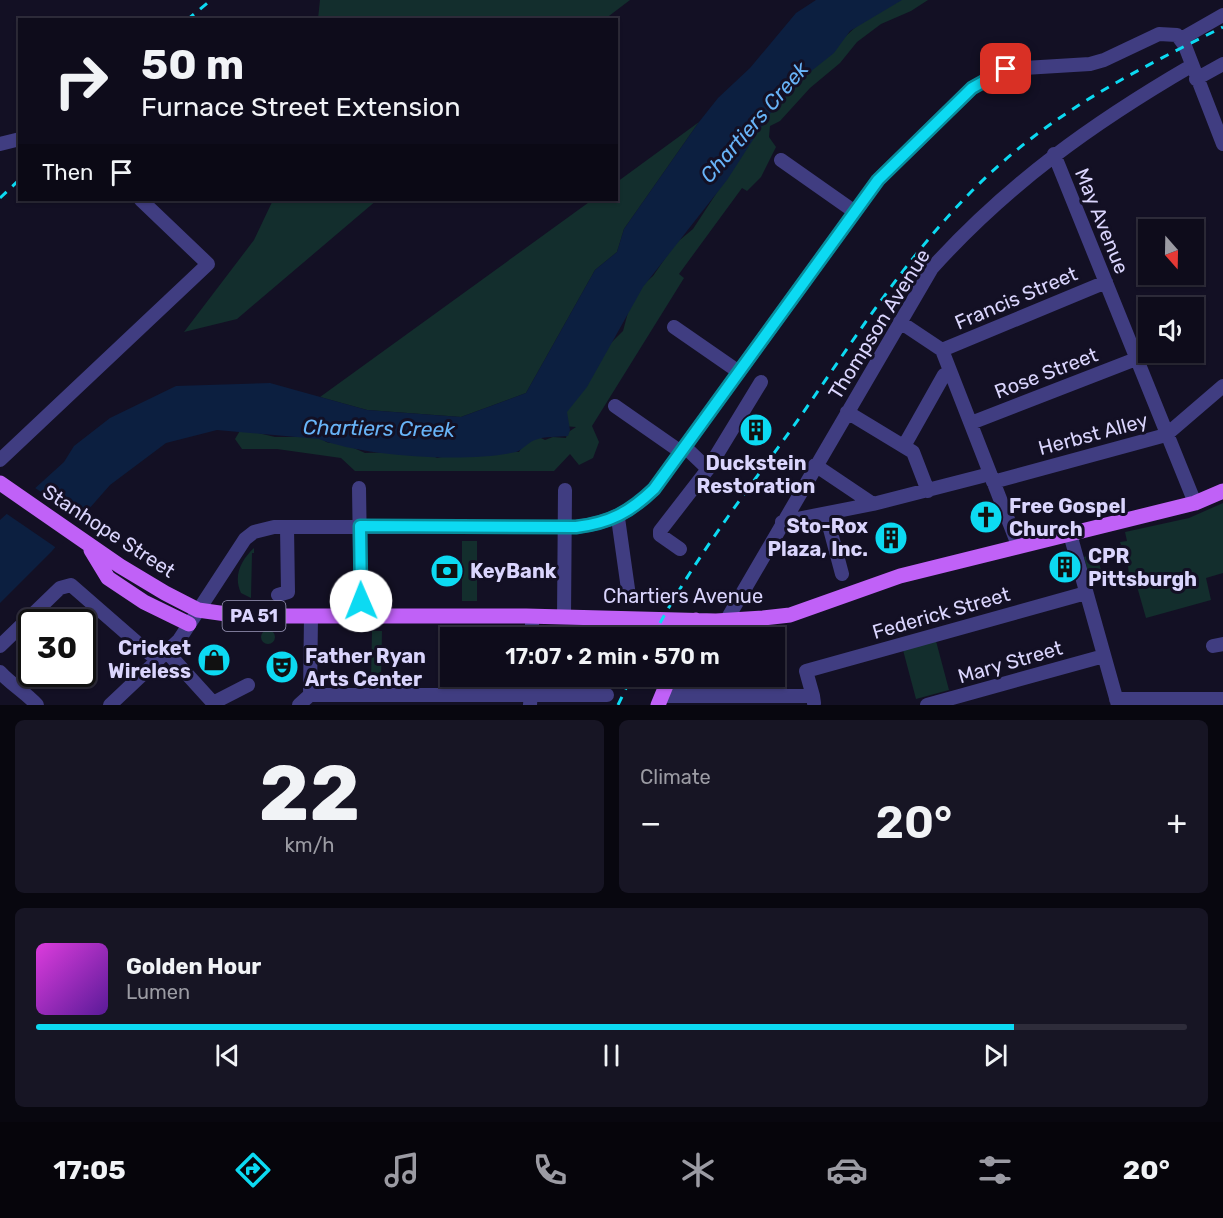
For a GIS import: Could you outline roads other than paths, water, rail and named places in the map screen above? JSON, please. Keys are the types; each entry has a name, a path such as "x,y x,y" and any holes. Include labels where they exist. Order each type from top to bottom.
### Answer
{"main road":[{"name":"Stanhope Street","path":"5,486 95,552 198,610"},
{"name":"Chartiers Avenue","path":"198,610 241,616 564,616 726,621 790,615 900,576 1195,503 1223,490"},
{"path":"95,552 108,578 144,602 189,624"},
{"path":"693,627 696,620"}],"street":[{"path":"1181,39 1223,15"},
{"path":"110,705 179,639 247,538 260,530 287,527 360,526 564,527 591,525 618,518 634,508 654,489 878,180 972,88 995,73 1019,67 1090,64 1104,60 1159,34 1177,34 1218,117 1223,144"},
{"name":"Thompson Avenue","path":"726,621 932,268 963,234 1054,154 1118,109 1194,72 1223,64"},
{"path":"0,144 18,140"},
{"name":"May Avenue","path":"1054,154 1195,503"},
{"path":"781,160 855,212"},
{"path":"0,460 208,264 142,201"},
{"name":"Francis Street","path":"942,350 1106,282"},
{"path":"900,322 942,350 1018,545"},
{"path":"674,327 739,372"},
{"name":"Rose Street","path":"971,423 1136,360"},
{"path":"904,446 944,375 951,373"},
{"path":"680,549 660,536 660,531 708,469 761,382"},
{"name":"Herbst Alley","path":"782,522 992,478 1166,435 1223,386"},
{"path":"615,406 708,469"},
{"path":"847,412 913,452 928,491"},
{"path":"815,465 873,504"},
{"path":"359,488 361,616"},
{"path":"564,616 565,490"},
{"path":"826,514 842,574"},
{"path":"618,518 629,596"},
{"path":"278,595 288,592 287,527"},
{"path":"1070,534 1117,702 1223,699"},
{"path":"0,645 60,588 71,585 162,655 214,704 248,684"},
{"name":"Federick Street","path":"814,701 806,671 1086,593"},
{"path":"310,695 312,616"},
{"path":"532,616 532,627"},
{"name":"Mary Street","path":"927,705 1104,656"},
{"path":"0,660 23,684 25,692 37,705"},
{"path":"0,672 16,689 25,692"},
{"path":"299,705 310,695 541,700 607,695"},
{"path":"660,700 814,701"}],"water":[{"name":"Chartiers Creek","path":"816,0 902,0 850,31 834,53 800,80 769,115 727,180 643,287 587,387 567,412 570,430 568,436 547,437 532,441 516,452 471,457 389,454 319,439 217,430 166,443 110,485 52,551 0,603 0,520 64,462 74,446 110,418 176,386 270,383 367,410 461,417 526,393 595,270 617,252 624,229 699,122 718,98 750,68 796,13"}],"railway":[{"path":"189,18 211,0"},
{"path":"658,627 701,556 872,312 929,239 960,204 992,171 1028,141 1074,108 1147,66 1223,27"},
{"path":"0,198 18,181"},
{"path":"618,705 627,687"}],"place":[{"name":"Duckstein Restoration","path":"756,430"},
{"name":"Free Gospel Church","path":"986,517"},
{"name":"Sto-Rox Plaza, Inc.","path":"891,538"},
{"name":"CPR Pittsburgh","path":"1065,567"},
{"name":"KeyBank","path":"447,571"},
{"name":"Cricket Wireless","path":"214,660"},
{"name":"Father Ryan Arts Center","path":"282,667"}]}
